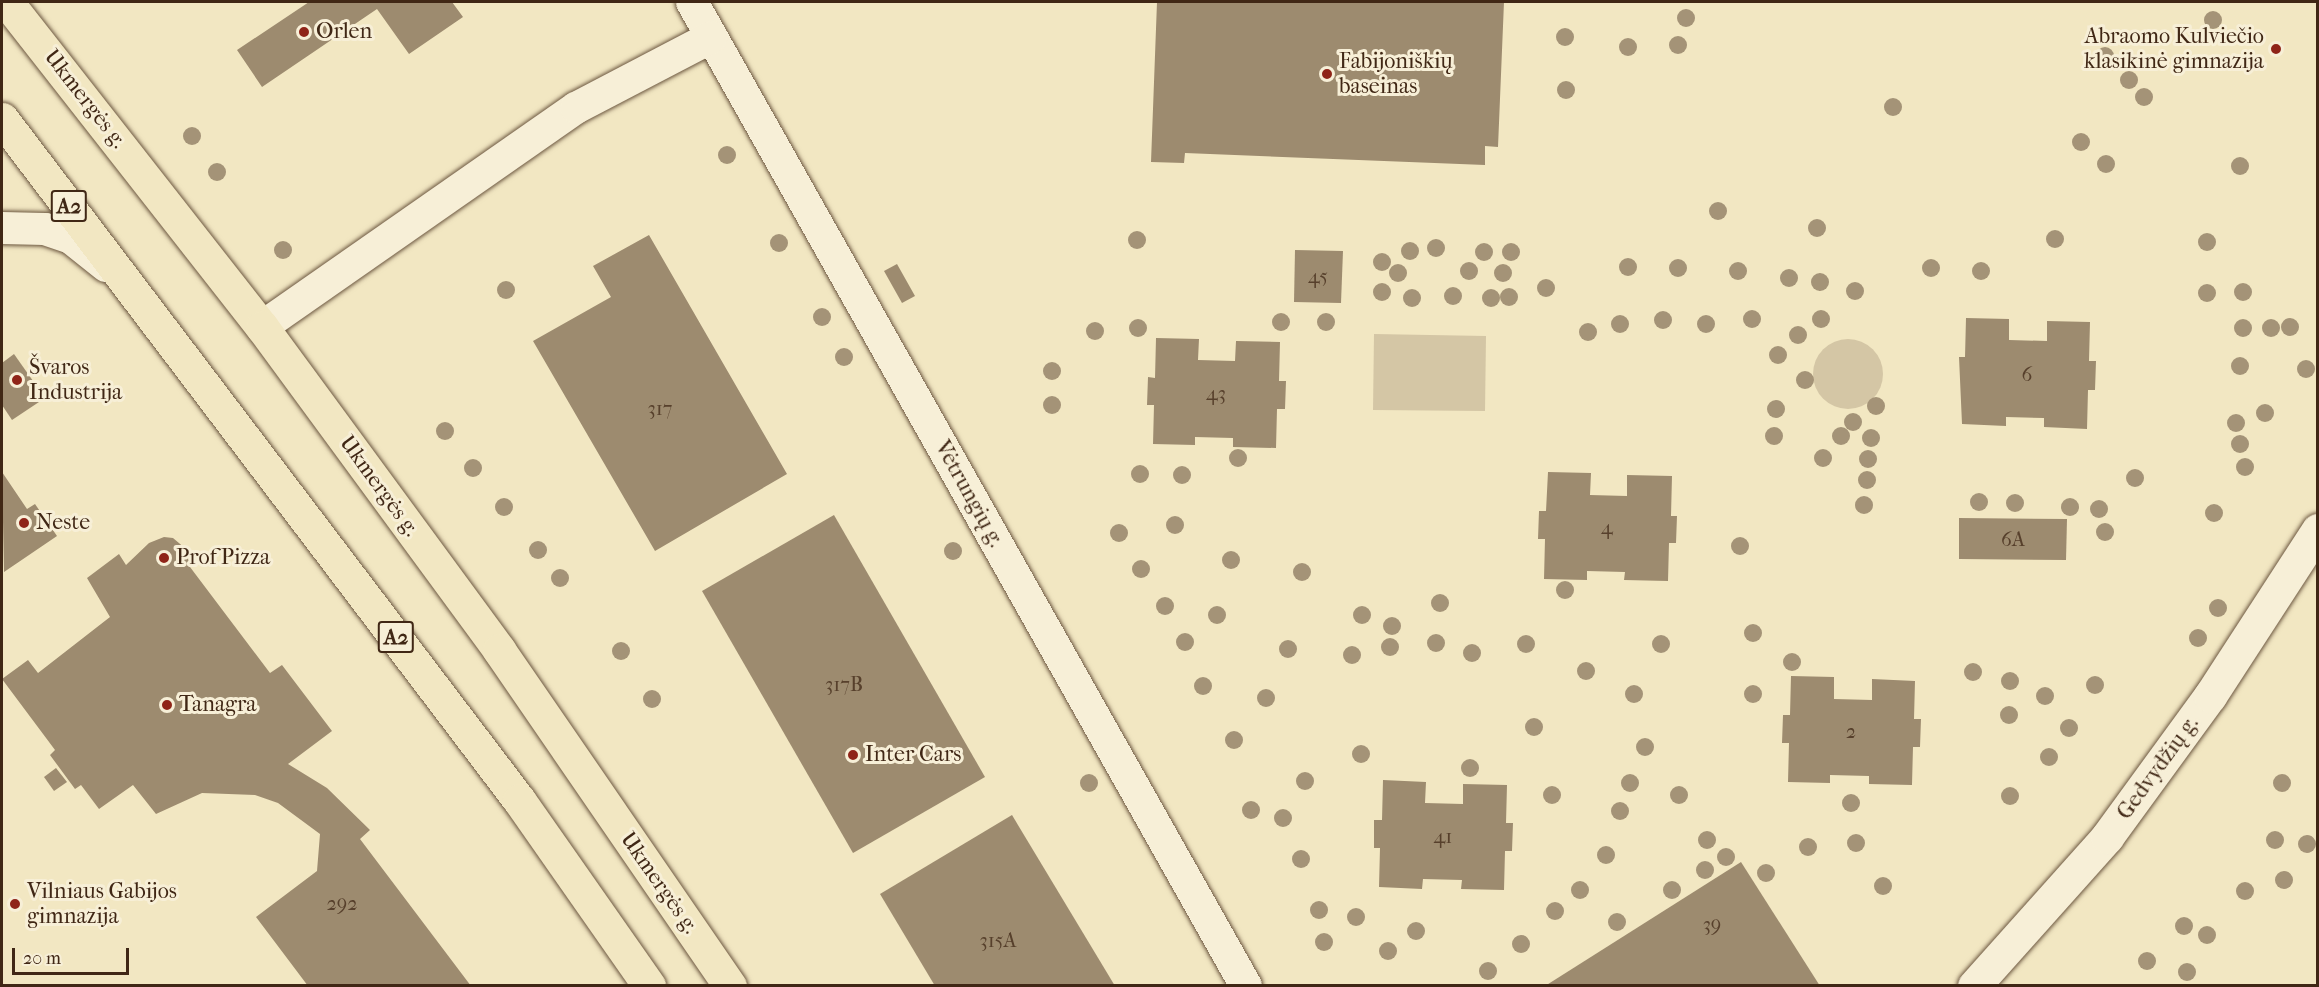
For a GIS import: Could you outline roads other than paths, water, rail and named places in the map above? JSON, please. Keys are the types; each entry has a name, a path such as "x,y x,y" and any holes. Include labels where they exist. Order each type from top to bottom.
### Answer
{"highway":[{"name":"Ukmergės g.","path":"7,2 262,327 499,650 730,986"},
{"name":"A2","path":"2,119 519,800 649,986"}],"main road":[{"name":"Gedvydžių g.","path":"1974,986 2107,837 2211,696 2318,530"}],"street":[{"name":"Vėtrungių g.","path":"692,2 1246,986"},
{"path":"262,327 576,108 712,37"},
{"path":"2,228 45,229 71,238 137,294"}],"place":[{"name":"Orlen","path":"304,32"},
{"name":"Abraomo Kulviečio klasikinė gimnazija","path":"2276,49"},
{"name":"Fabijoniškių baseinas","path":"1327,74"},
{"name":"Švaros Industrija","path":"17,380"},
{"name":"Neste","path":"24,523"},
{"name":"ProfPizza","path":"164,558"},
{"name":"Tanagra","path":"167,705"},
{"name":"Inter Cars","path":"853,755"},
{"name":"Vilniaus Gabijos gimnazija","path":"15,904"}]}
